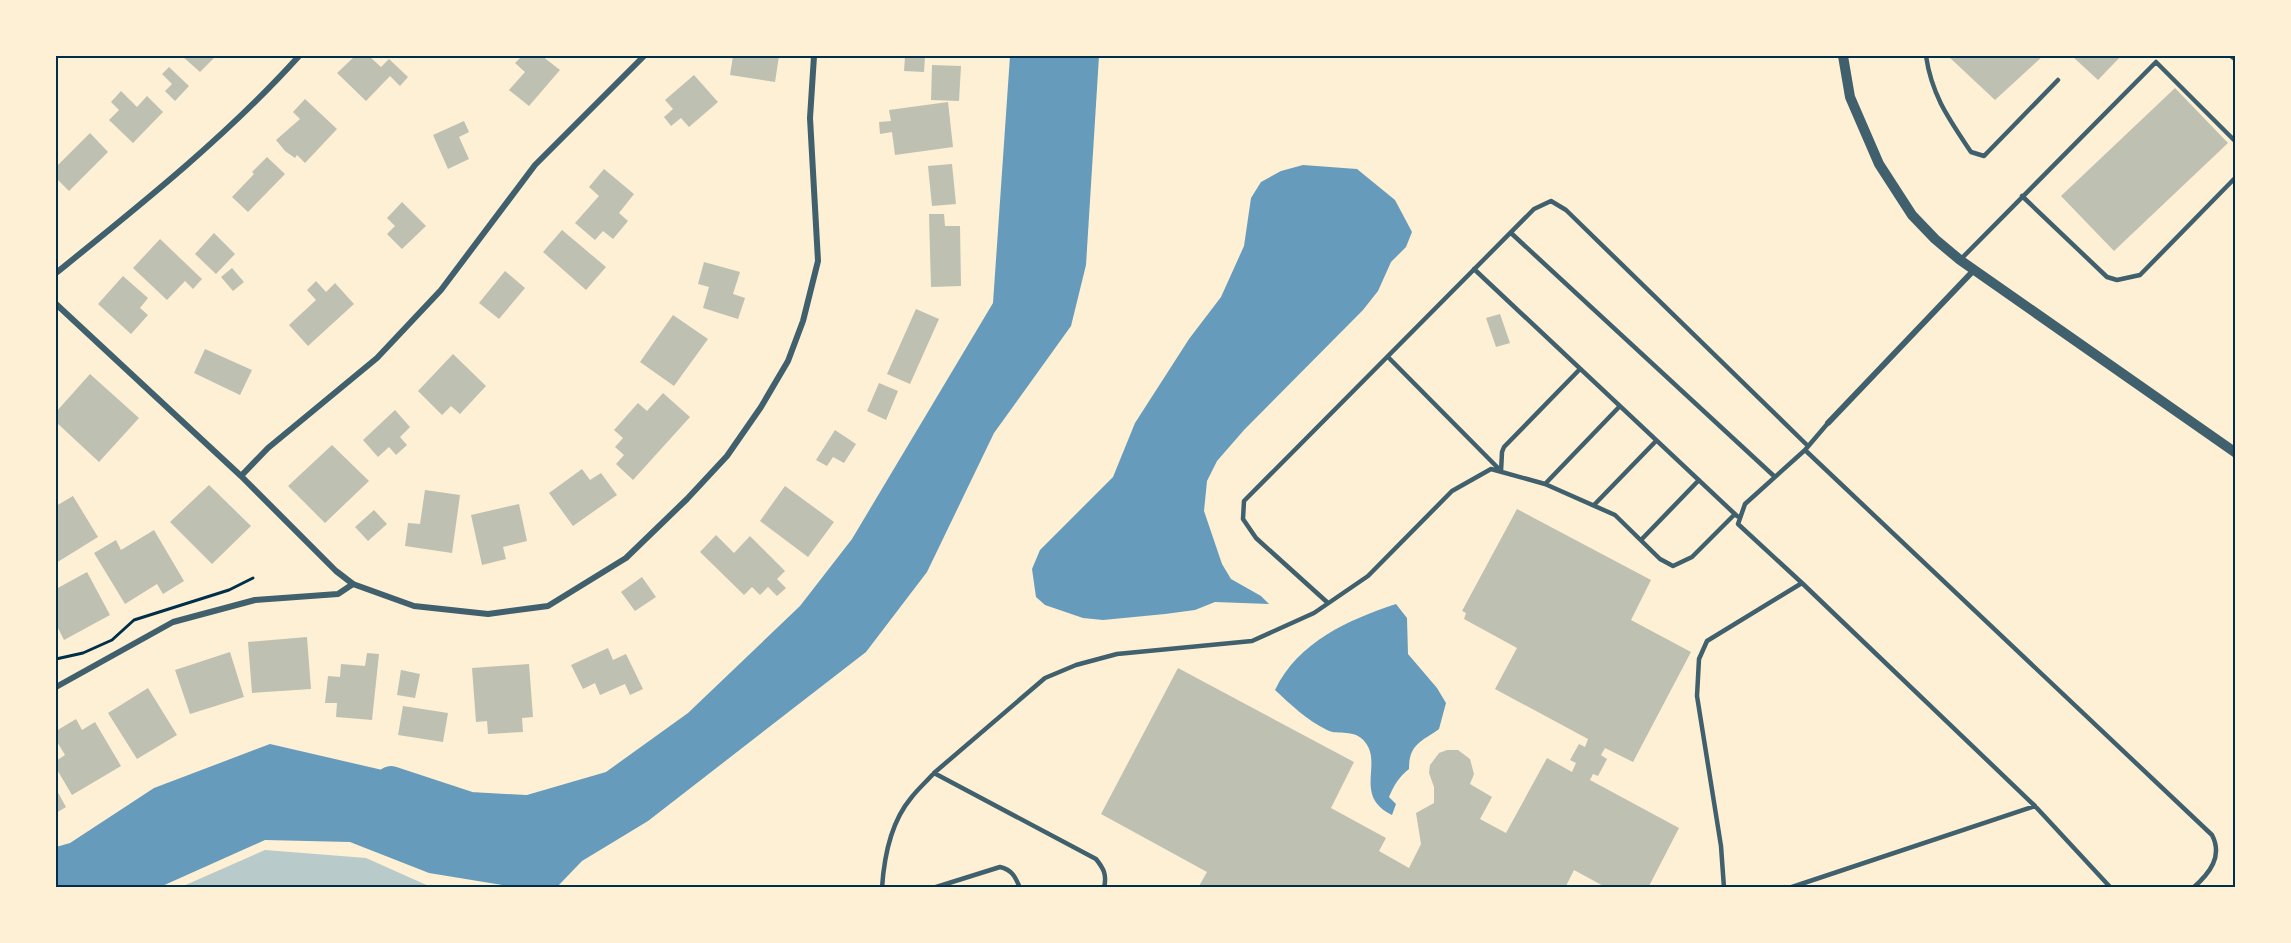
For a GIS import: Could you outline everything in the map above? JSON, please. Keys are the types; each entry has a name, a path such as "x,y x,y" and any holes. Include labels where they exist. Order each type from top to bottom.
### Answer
{"street":[{"path":"56,273 158,190 277,80 299,56"},
{"path":"241,476 268,448 385,349 441,290 536,165 644,56"},
{"path":"56,304 241,476 336,571 353,584 414,606 488,614 548,606 626,558 687,499 727,456 761,407 788,361 803,321 818,261 810,118 814,56"},
{"path":"1843,56 1850,97 1879,164 1912,215 1935,239 1974,270 2235,453"},
{"path":"1828,423 1974,270"},
{"path":"56,687 173,622 255,600 338,594 353,584"}],"lane":[{"path":"1926,56 1941,107 1971,152 1984,156 2058,80"},
{"path":"2153,56 2156,62 2235,142"},
{"path":"2231,56 2235,60"},
{"path":"1960,260 2156,62"},
{"path":"2022,196 2107,277 2117,280 2140,275 2235,177"},
{"path":"1328,603 1256,538 1243,519 1244,501 1534,209 1551,201 1566,210 1806,448 2212,834 2216,842 2217,857 2204,878 2193,888"},
{"path":"1510,233 1775,477"},
{"path":"1474,269 1740,519"},
{"path":"1388,357 1501,472"},
{"path":"1501,472 1504,447 1580,369"},
{"path":"1545,483 1620,406"},
{"path":"1828,423 1806,448 1744,504 1738,524 1803,583 2035,806 2111,888"},
{"path":"1594,505 1656,441"},
{"path":"882,888 883,863 892,833 909,800 934,774 1045,678 1076,665 1117,654 1252,641 1314,613 1368,576 1452,491 1491,469 1545,483 1616,515 1660,559 1673,566 1692,557 1735,514"},
{"path":"1641,540 1699,480"},
{"path":"1724,888 1721,846 1697,696 1699,659 1707,641 1803,583"},
{"path":"934,774 1096,859 1107,877 1104,888"},
{"path":"1789,888 2035,806"},
{"path":"933,888 1000,867 1009,869 1020,888"}],"shaded area":[{"path":"265,850 366,858 431,887 181,887"}],"water":[{"path":"1010,56 1099,56 1086,265 1071,326 994,433 927,572 866,652 648,821 582,861 557,887 515,887 429,873 350,842 265,840 160,887 56,887 56,847 70,843 154,788 270,744 404,775 458,815 606,772 688,713 800,606 852,539 993,303"},
{"path":"1303,165 1357,169 1395,200 1412,232 1406,247 1391,262 1378,291 1363,310 1244,430 1217,461 1207,481 1204,511 1222,564 1231,579 1261,596 1269,604 1215,602 1195,610 1103,620 1083,618 1045,605 1036,597 1032,569 1040,550 1113,477 1135,423 1189,339 1221,297 1244,246 1251,198 1261,182 1281,171"},
{"path":"1396,604 1407,618 1408,654 1437,688 1446,703 1439,729 1417,744 1411,754 1409,769 1395,785 1389,797 1396,804 1392,815 1380,807 1374,799 1371,789 1370,751 1365,742 1356,735 1332,732 1320,726 1275,690 1297,659 1326,635 1360,617"}],"building":[{"path":"182,56 216,56 200,72"},
{"path":"355,56 369,56 381,67 389,59 408,77 400,86 390,76 366,101 337,73"},
{"path":"522,56 542,56 560,70 529,106 509,90 525,72 515,63"},
{"path":"733,56 779,56 775,82 730,75"},
{"path":"905,56 925,56 924,72 904,71"},
{"path":"1948,56 2043,56 1995,100"},
{"path":"2072,56 2121,56 2098,80"},
{"path":"932,65 961,66 959,101 931,100"},
{"path":"169,67 189,86 175,101 165,91 172,84 162,74"},
{"path":"694,75 718,102 689,127 681,118 671,126 664,117 673,109 665,100"},
{"path":"2175,88 2228,143 2114,251 2061,196"},
{"path":"121,91 137,107 147,96 163,112 133,143 109,120 119,110 111,102"},
{"path":"305,99 337,129 305,163 297,155 295,158 285,151 276,140 300,119 293,112"},
{"path":"948,102 953,147 895,155 892,132 880,134 879,122 891,121 889,110"},
{"path":"464,121 469,132 459,137 469,159 448,169 433,135"},
{"path":"90,133 108,152 69,191 56,178 56,167"},
{"path":"267,157 285,174 248,212 232,197"},
{"path":"952,164 956,204 932,206 928,166"},
{"path":"604,169 634,194 619,213 628,221 613,239 603,231 595,240 575,223 599,196 589,187"},
{"path":"402,202 426,226 402,249 387,234 395,226 387,218"},
{"path":"929,214 944,214 945,226 960,226 961,286 931,287"},
{"path":"562,230 606,267 586,290 543,252"},
{"path":"214,233 235,254 216,274 195,254"},
{"path":"160,239 202,279 193,289 185,281 167,300 133,268"},
{"path":"704,262 740,272 733,294 745,298 738,319 703,308 709,287 698,284"},
{"path":"232,268 244,282 233,291 221,277"},
{"path":"505,271 525,288 499,319 479,303"},
{"path":"123,276 148,298 140,308 148,315 131,334 98,304"},
{"path":"316,281 326,292 335,283 354,304 308,346 289,325 316,300 307,290"},
{"path":"916,309 939,319 910,384 887,374"},
{"path":"1500,314 1510,343 1496,347 1486,318"},
{"path":"673,315 708,339 674,386 640,362"},
{"path":"205,349 252,370 240,395 194,373"},
{"path":"453,354 486,386 460,414 451,406 442,415 418,391"},
{"path":"90,374 139,418 99,462 56,422 56,412"},
{"path":"879,383 898,391 886,420 867,411"},
{"path":"663,393 690,417 633,480 616,464 624,455 615,447 623,438 614,430 638,403 647,411"},
{"path":"395,410 410,427 400,437 407,445 396,455 389,447 378,457 363,440"},
{"path":"835,430 856,444 844,463 833,457 827,466 816,460"},
{"path":"332,445 369,481 325,523 288,486"},
{"path":"582,469 590,480 601,473 617,495 573,526 549,493"},
{"path":"209,485 251,526 212,564 170,522"},
{"path":"785,486 834,522 808,557 760,521"},
{"path":"425,490 460,495 452,553 405,546 408,523 420,524"},
{"path":"73,496 98,537 56,563 56,506"},
{"path":"519,504 527,541 503,547 506,559 482,565 471,515"},
{"path":"1517,509 1651,580 1631,620 1691,652 1633,762 1605,748 1601,755 1607,759 1598,776 1593,774 1590,780 1679,828 1648,888 1607,888 1574,870 1565,888 1198,888 1207,872 1101,814 1178,668 1354,762 1331,808 1386,838 1379,851 1409,868 1421,844 1416,813 1434,803 1434,787 1429,773 1430,765 1439,753 1447,750 1458,750 1470,759 1474,774 1470,784 1492,797 1480,819 1506,833 1547,758 1572,772 1576,763 1570,760 1579,744 1585,747 1588,739 1495,689 1517,648 1464,619 1466,613 1462,611"},
{"path":"374,510 387,524 368,541 355,527"},
{"path":"154,530 184,581 163,594 157,584 125,604 94,553 116,540 121,550"},
{"path":"716,535 734,553 750,536 785,571 777,579 786,588 777,596 768,587 760,595 752,587 744,595 700,552"},
{"path":"87,572 110,615 64,640 56,624 56,589"},
{"path":"642,577 656,597 635,611 621,592"},
{"path":"307,637 311,689 252,693 248,642"},
{"path":"608,648 613,660 626,654 643,689 630,695 625,684 600,695 595,683 583,689 571,665"},
{"path":"230,652 244,697 190,714 175,670"},
{"path":"367,653 379,654 372,720 336,717 337,703 325,703 328,676 340,677 341,664 365,666"},
{"path":"529,664 533,717 522,718 523,732 488,734 487,721 476,722 472,668"},
{"path":"401,670 420,674 415,698 397,695"},
{"path":"148,688 177,735 137,759 108,713"},
{"path":"403,706 448,713 443,742 398,735"},
{"path":"76,719 82,730 95,722 121,766 72,795 56,768 56,761 65,755 56,740 56,731"},
{"path":"56,789 66,807 56,813"}],"waterway":[{"path":"391,781 470,807 525,810"}]}
